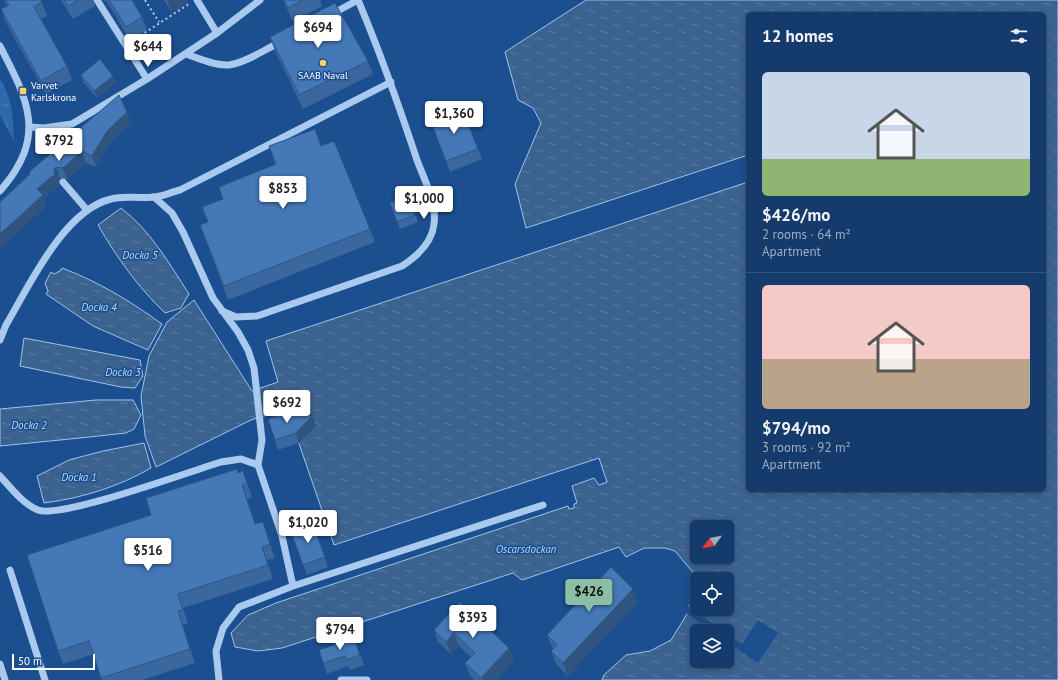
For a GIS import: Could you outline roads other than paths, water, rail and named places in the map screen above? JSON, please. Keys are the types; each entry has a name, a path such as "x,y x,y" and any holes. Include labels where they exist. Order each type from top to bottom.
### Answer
{"street":[{"path":"97,0 148,80"},
{"path":"196,0 217,33"},
{"path":"30,127 44,128 72,124 148,80 217,33 260,0"},
{"path":"222,311 236,317 257,316 402,266 415,258 428,242 434,224 432,202 391,82 358,0 324,18"},
{"path":"186,54 205,61 228,65 238,63 285,40"},
{"path":"0,46 23,91 28,110 30,127 26,149 19,163 0,191"},
{"path":"0,340 6,325 56,242 71,223 93,206 111,199 133,196 154,197 180,190 391,82"},
{"path":"63,182 87,210"},
{"path":"154,197 172,213 213,298 238,332 248,350 254,368 262,440 258,465 282,536 293,586"},
{"path":"0,476 30,506 40,511 54,511 90,503 221,462 241,459 258,465"},
{"path":"219,680 216,651 223,628 239,607 293,586 543,505"},
{"path":"10,570 45,680"},
{"path":"0,664 5,680"},
{"path":"341,680 367,680"}],"water":[{"name":"Oscarsdockan","path":"586,0 1058,0 1058,680 602,680 604,675 626,655 650,651 671,640 687,614 690,601 690,616 734,616 734,572 693,572 675,551 665,548 644,548 626,557 619,547 522,580 513,573 282,648 258,651 235,647 231,633 248,615 276,603 568,506 569,509 574,508 574,504 577,503 572,486 594,478 599,485 607,482 599,458 334,545 287,409 251,420 156,467 145,436 141,396 149,356 167,322 194,300 252,391 278,382 266,341 746,183 746,492 1046,492 1046,12 746,12 746,156 526,228 515,184 541,123 533,108 518,100 505,52"},
{"name":"Docka 5","path":"121,208 141,226 150,237 189,294 181,308 165,313 137,282 105,237 98,225"},
{"name":"Docka 4","path":"62,268 89,279 114,293 162,324 148,350 93,326 46,294 48,291 45,283 51,272 54,274"},
{"name":"Docka 3","path":"24,338 140,360 143,376 135,388 121,387 20,366"},
{"name":"Docka 2","path":"96,400 133,400 141,415 134,429 126,433 0,446 0,409"},
{"name":"Docka 1","path":"144,443 151,468 126,481 99,491 44,503 37,476 69,460 103,451"}],"place":[{"name":"SAAB Naval","path":"323,63"},
{"name":"Varvet Karlskrona","path":"23,91"}]}
